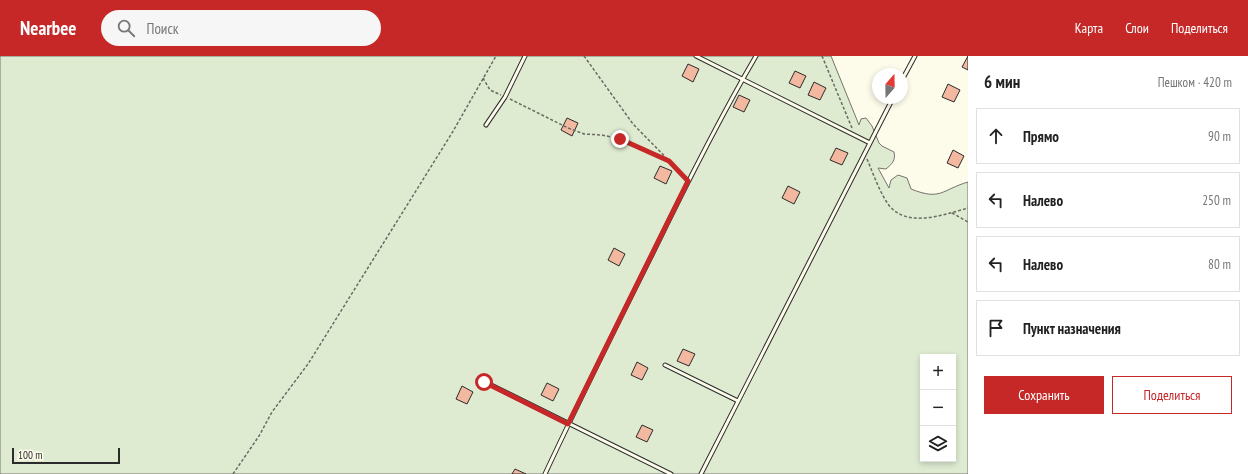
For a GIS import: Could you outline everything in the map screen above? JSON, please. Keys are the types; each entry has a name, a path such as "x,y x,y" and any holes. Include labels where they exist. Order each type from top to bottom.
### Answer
{"lane":[{"path":"486,125 506,97 525,56"},
{"path":"696,56 870,142"},
{"path":"545,474 568,424 688,181 756,56"},
{"path":"908,69 915,56"},
{"path":"701,474 890,104"},
{"path":"665,365 738,401"},
{"path":"484,382 671,474"}],"path":[{"path":"233,474 259,436 272,412 308,364 452,133 496,56"},
{"path":"584,56 633,124 688,181"},
{"path":"483,78 490,90 568,128 584,134 602,135 620,139 669,161"},
{"path":"913,219 942,216 968,208"},
{"path":"952,212 968,222"}],"green space":[{"path":"0,56 831,56 859,125 861,119 866,118 872,126 879,143 894,152 894,160 886,169 878,168 889,188 891,180 898,175 907,178 911,189 929,194 941,193 968,182 968,474 0,474"}],"building":[{"path":"968,56 968,70 962,67"},
{"path":"688,64 699,69 693,82 682,76"},
{"path":"795,71 806,76 800,88 789,83"},
{"path":"814,82 826,88 820,100 808,95"},
{"path":"948,84 960,90 954,102 942,97"},
{"path":"739,95 750,100 744,112 733,107"},
{"path":"567,118 578,123 572,136 561,130"},
{"path":"836,148 848,153 842,165 830,160"},
{"path":"953,150 964,156 958,168 947,163"},
{"path":"660,166 672,171 666,184 654,178"},
{"path":"788,186 800,192 794,204 782,198"},
{"path":"614,248 625,254 619,266 608,260"},
{"path":"683,349 695,354 689,366 677,361"},
{"path":"637,362 648,368 642,380 631,375"},
{"path":"547,383 559,389 553,401 541,395"},
{"path":"462,386 473,392 467,404 456,399"},
{"path":"642,425 653,430 647,442 636,437"},
{"path":"515,469 526,474 512,474"}],"route":[{"path":"484,382 568,424 688,181 669,161 620,139"}]}
